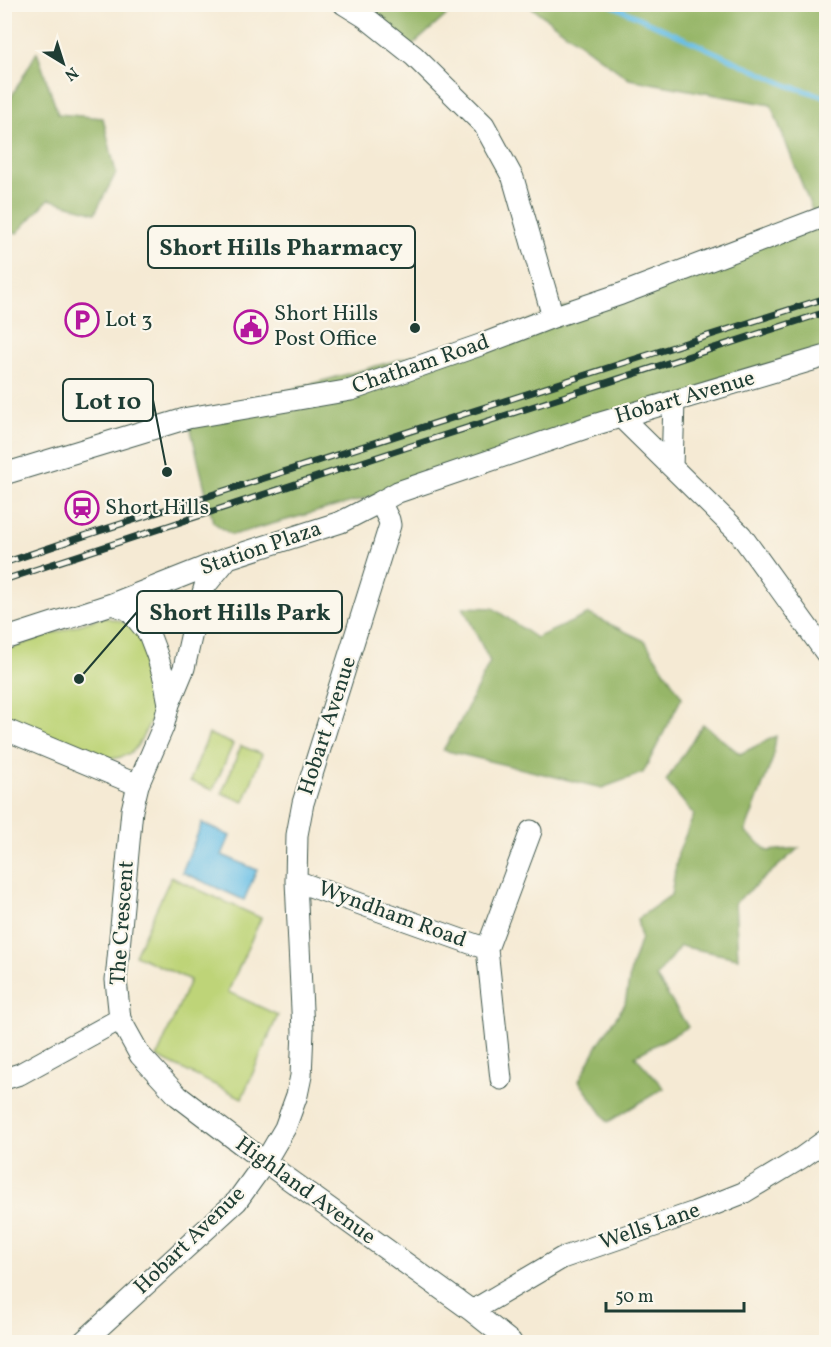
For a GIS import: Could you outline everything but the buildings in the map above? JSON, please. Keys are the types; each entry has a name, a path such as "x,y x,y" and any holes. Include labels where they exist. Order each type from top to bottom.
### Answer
{"street":[{"path":"344,4 365,17 414,56 484,125 513,178 553,317"},
{"name":"Chatham Road","path":"4,474 188,418 351,390 621,294 826,216"},
{"name":"Hobart Avenue","path":"83,1342 237,1201 265,1162 285,1128 297,1095 301,1076 303,1031 296,880 297,835 303,803 390,525 380,502 398,492 621,417 826,356"},
{"path":"672,467 674,401"},
{"path":"621,417 741,535 826,653"},
{"name":"Station Plaza","path":"4,639 112,604 228,558 341,522 380,502"},
{"name":"The Crescent","path":"120,1019 116,980 132,810 138,785 163,727 169,704 184,668 205,585 228,558"},
{"name":"The Crescent","path":"112,604 129,610 149,634 162,670 169,704"},
{"path":"4,729 138,785"},
{"name":"Wyndham Road","path":"501,1079 487,949 531,831"},
{"name":"Wyndham Road","path":"296,880 487,949"},
{"path":"4,1079 20,1074 120,1019"},
{"name":"Highland Avenue","path":"120,1019 140,1055 178,1096 511,1342"},
{"name":"Wells Lane","path":"472,1311 562,1258 743,1193 826,1140"}],"green space":[{"path":"344,5 458,5 407,50"},
{"path":"528,5 826,5 826,362 403,488 232,535 213,522 188,418 481,337 816,220 771,105 629,79"},
{"path":"37,52 58,114 103,118 116,173 95,213 49,199 17,233 5,231 5,108"},
{"path":"463,607 493,608 536,638 589,614 645,641 682,697 643,773 602,788 443,750 459,724 490,662"},
{"path":"102,617 124,622 138,633 145,648 157,694 154,716 138,745 124,756 109,759 5,719 5,650"},
{"path":"703,724 740,754 776,736 773,758 745,832 768,851 799,848 735,903 738,958 680,946 656,977 688,1027 635,1056 664,1088 608,1122 579,1081 599,1043 625,1004 631,969 641,938 637,919 671,895 678,853 694,815 666,781"},
{"path":"209,734 233,744 213,790 190,781"},
{"path":"241,746 262,754 244,802 222,793"},
{"path":"171,877 261,918 228,992 278,1015 242,1098 157,1057 190,980 135,955"}],"water":[{"path":"202,823 230,836 222,855 257,870 244,900 182,872"}],"waterway":[{"path":"609,4 789,86 826,97"}],"railway":[{"path":"4,563 826,298"},
{"path":"4,580 826,312"}],"place":[{"name":"Lot 3","path":"82,320"},
{"name":"Short Hills Post Office","path":"251,327"},
{"name":"Short Hills Pharmacy","path":"415,328"},
{"name":"Lot 10","path":"167,472"},
{"name":"Short Hills","path":"82,508"},
{"name":"Short Hills Park","path":"79,679"}]}
